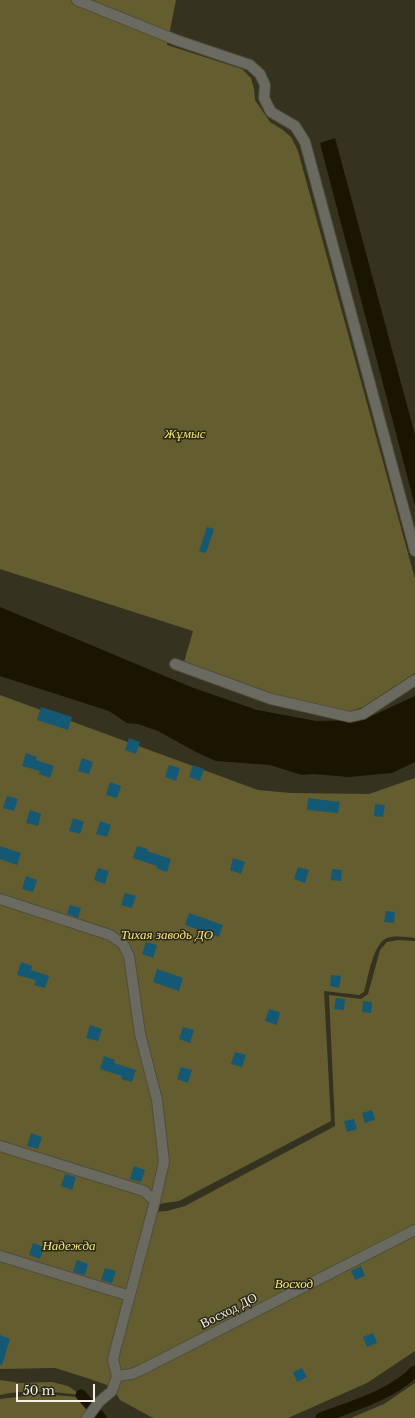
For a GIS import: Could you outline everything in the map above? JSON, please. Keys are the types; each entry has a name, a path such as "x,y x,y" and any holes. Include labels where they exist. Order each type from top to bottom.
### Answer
{"street":[{"path":"77,0 176,40 250,65 260,74 265,85 264,98 271,112 295,126 305,142 415,550"},
{"path":"175,664 271,699 350,717 363,714 415,680"},
{"path":"0,899 110,935 123,944 129,956 140,1034 157,1100 164,1162 113,1360 117,1376 112,1391 100,1402 87,1418"},
{"path":"0,1146 144,1191 155,1201"},
{"name":"Восход ДО","path":"117,1376 132,1374 143,1369 415,1230"},
{"path":"0,1256 130,1296"}],"green space":[{"name":"Жұмыс","path":"0,0 176,0 167,45 242,69 251,78 255,100 270,122 291,137 298,151 415,579 415,673 363,707 349,712 271,694 184,662 193,631 0,569"},
{"name":"Тихая заводь ДО","path":"0,695 258,790 291,793 369,794 415,778 415,938 401,936 387,938 382,941 378,947 369,971 364,992 359,995 324,991 331,1121 179,1201 159,1204 152,1192 0,1143"},
{"name":"Восход","path":"398,940 415,941 415,1351 367,1383 288,1418 153,1418 120,1400 114,1390 116,1361 155,1212 167,1211 185,1206 335,1126 329,995 361,999 368,994 380,950 387,942"},
{"name":"Надежда","path":"0,1151 143,1196 150,1203 110,1386 55,1368 0,1369"},
{"path":"0,1380 20,1383 52,1382 68,1386 81,1395 51,1392 20,1392 0,1395"},
{"path":"415,1383 415,1418 351,1418 384,1404"},
{"path":"41,1394 78,1397 88,1409 82,1418 0,1418 0,1399"}],"shaded area":[{"path":"335,138 415,435 415,506 320,143"},
{"path":"0,607 191,687 257,710 316,721 363,720 415,696 415,762 392,773 349,777 313,774 302,775 270,765 216,761 158,731 138,724 127,723 109,711 0,676"}],"building":[{"path":"207,527 214,529 206,553 199,551"},
{"path":"41,707 72,717 68,730 37,720"},
{"path":"129,738 140,742 136,754 125,750"},
{"path":"26,753 37,757 36,760 54,766 50,778 39,774 40,771 22,766"},
{"path":"82,758 93,762 89,774 78,771"},
{"path":"169,765 180,768 176,781 165,777"},
{"path":"193,765 204,769 200,781 189,777"},
{"path":"110,782 121,786 117,798 106,795"},
{"path":"7,796 18,799 14,811 3,808"},
{"path":"308,798 340,802 338,813 307,810"},
{"path":"375,804 385,805 383,817 374,816"},
{"path":"30,810 41,814 38,826 26,823"},
{"path":"73,818 84,822 80,834 69,831"},
{"path":"100,821 111,825 107,837 96,834"},
{"path":"0,846 21,853 17,865 0,859"},
{"path":"137,846 171,859 167,872 156,868 157,866 133,858"},
{"path":"233,858 245,862 241,874 230,870"},
{"path":"298,867 309,870 305,883 294,879"},
{"path":"98,868 109,871 105,884 94,880"},
{"path":"332,869 342,870 341,881 331,880"},
{"path":"26,876 37,880 33,892 22,889"},
{"path":"125,893 136,896 132,908 121,905"},
{"path":"70,905 81,908 78,918 67,914"},
{"path":"386,911 395,912 394,923 384,922"},
{"path":"189,913 223,925 219,937 185,925"},
{"path":"146,942 157,945 153,958 142,954"},
{"path":"21,962 32,966 31,970 49,976 45,988 34,985 36,980 17,975"},
{"path":"157,969 183,978 179,991 153,982"},
{"path":"331,975 341,976 339,988 330,986"},
{"path":"336,998 345,999 344,1010 334,1009"},
{"path":"363,1001 372,1002 371,1013 362,1012"},
{"path":"269,1009 280,1012 277,1025 265,1021"},
{"path":"90,1025 102,1029 98,1041 86,1038"},
{"path":"183,1027 194,1030 190,1043 179,1039"},
{"path":"235,1052 246,1055 242,1067 231,1064"},
{"path":"104,1056 115,1060 114,1063 136,1070 132,1082 121,1079 122,1076 100,1069"},
{"path":"181,1067 192,1070 188,1083 177,1079"},
{"path":"372,1110 375,1120 365,1123 362,1113"},
{"path":"354,1119 357,1129 347,1132 344,1121"},
{"path":"31,1133 42,1137 38,1149 27,1146"},
{"path":"134,1166 145,1170 141,1182 130,1179"},
{"path":"65,1174 76,1177 72,1190 61,1186"},
{"path":"33,1243 44,1247 40,1259 29,1255"},
{"path":"77,1260 88,1264 85,1275 73,1272"},
{"path":"361,1266 365,1276 355,1280 351,1271"},
{"path":"105,1268 116,1271 112,1283 101,1280"},
{"path":"373,1333 377,1343 367,1347 363,1337"},
{"path":"0,1335 10,1339 2,1365 0,1365"},
{"path":"302,1368 307,1377 297,1382 293,1372"}],"waterway":[{"path":"321,1418 371,1399 395,1387 415,1371"},
{"path":"81,1395 101,1418"}]}
